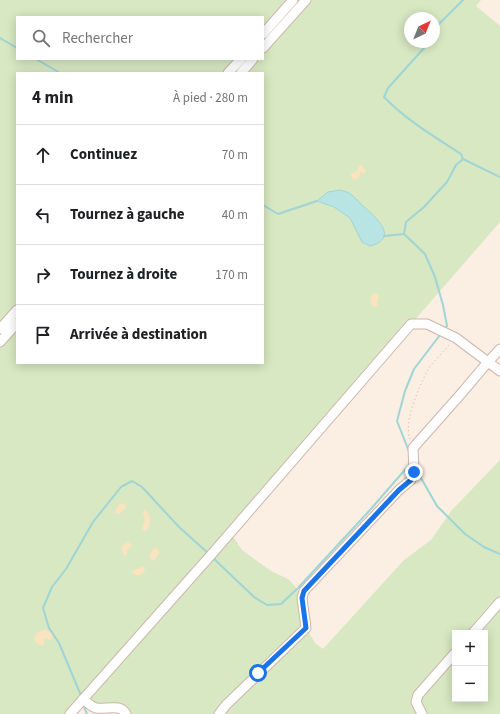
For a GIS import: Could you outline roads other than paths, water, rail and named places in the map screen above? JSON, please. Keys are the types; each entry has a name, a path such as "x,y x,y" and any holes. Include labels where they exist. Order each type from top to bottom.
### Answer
{"lane":[{"path":"264,33 293,0"},
{"path":"264,47 306,0"},
{"path":"229,72 240,60"},
{"path":"242,72 252,60"},
{"path":"0,330 16,311"},
{"path":"0,342 16,324"},
{"path":"70,714 412,324 427,324 456,338 500,371"},
{"path":"219,714 226,705 306,628 302,598 304,591 399,490 411,480 414,472 413,448 500,349"},
{"path":"475,630 500,602"},
{"path":"422,714 416,702 418,695 452,656"},
{"path":"83,699 95,708 118,708 125,711 126,714"}],"water":[{"path":"340,190 353,196 379,221 383,227 384,233 383,238 379,242 370,246 362,242 350,218 334,207 317,201 328,192"}],"waterway":[{"path":"440,23 463,0"},
{"path":"0,38 16,47"},
{"path":"404,234 406,222 424,207 447,182 456,165 463,159 461,154 411,121 384,97 388,88 424,48"},
{"path":"38,60 58,72"},
{"path":"463,159 500,177"},
{"path":"264,206 278,214 317,201"},
{"path":"404,234 425,254 435,277 447,326 444,329"},
{"path":"384,236 404,234"},
{"path":"410,454 397,421 405,391 414,369 440,335"},
{"path":"212,557 254,597 267,605 281,604 297,589 370,510 410,464"},
{"path":"417,471 437,506 465,534 484,547 500,554"},
{"path":"82,698 59,643 49,628 43,608 52,587 66,569 93,522 121,487 132,481 142,487 179,527 209,554"},
{"path":"83,704 87,714"}]}
